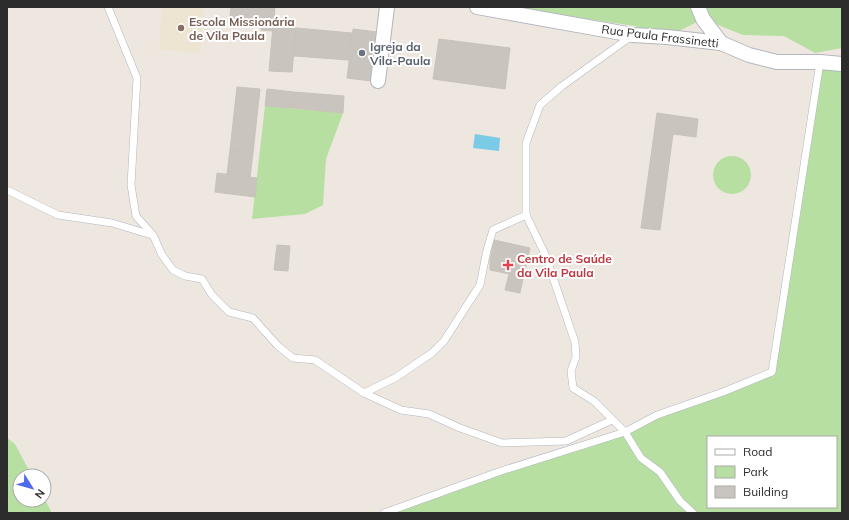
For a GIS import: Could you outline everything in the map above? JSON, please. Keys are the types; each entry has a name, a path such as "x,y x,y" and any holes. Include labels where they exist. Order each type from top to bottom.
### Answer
{"street":[{"path":"378,80 387,7"},
{"name":"Rua Paula Frassinetti","path":"477,7 633,35 721,43 749,55 777,62 820,62 842,64"},
{"path":"698,7 702,19 721,43"}],"lane":[{"path":"108,7 137,78 131,185 136,216 153,236 162,254 174,270 185,276 202,279 212,295 229,312 253,318 278,346 293,358 315,360 364,393 401,410 429,414 460,428 502,443 566,441 612,420"},
{"path":"633,35 562,86 540,106 526,143 526,215 545,254 575,342 576,357 571,371 573,388 594,401 625,432 641,458 660,472 680,501 693,513"},
{"path":"384,513 501,471 625,432 657,414 723,392 772,372 820,62"},
{"path":"8,192 58,215 112,223 153,236"},
{"path":"364,393 395,378 432,353 444,341 480,285 486,250 493,230 526,215"}],"shaded area":[{"name":"Escola Missionária de Vila Paula","path":"162,7 204,7 200,53 159,50"}],"green space":[{"path":"505,7 842,7 842,48 815,53 784,36 743,35 703,19 667,37 635,26"},
{"path":"820,62 842,64 842,513 384,513 625,432 657,415 772,372"},
{"path":"265,106 343,113 326,159 323,205 305,214 252,219"},
{"path":"728,156 736,156 746,161 750,168 750,182 746,189 736,194 728,194 718,189 716,186 713,179 713,171 718,161 721,159"},
{"path":"7,438 15,444 28,468 12,468 12,508 49,508 52,513 7,513"}],"water":[{"path":"475,134 500,138 499,151 473,148"}],"building":[{"path":"231,7 275,7 273,31 261,30 261,26 229,24"},
{"path":"273,26 296,28 292,72 269,71"},
{"path":"296,28 352,33 349,60 294,56"},
{"path":"353,29 377,32 371,81 347,78"},
{"path":"439,39 510,48 505,89 433,79"},
{"path":"237,87 260,89 253,153 230,150"},
{"path":"267,89 294,92 293,108 265,106"},
{"path":"294,92 344,96 343,113 293,108"},
{"path":"657,113 698,119 696,137 673,134 660,230 641,228"},
{"path":"230,150 253,153 250,177 227,174"},
{"path":"217,173 257,178 255,197 215,192"},
{"name":"Centro de Saúde da Vila Paula","path":"494,240 530,248 520,293 505,290 509,274 490,270 490,260"},
{"path":"277,245 290,246 288,271 274,270"}],"place":[{"name":"Escola Missionária de Vila Paula","path":"181,28"},
{"name":"Igreja da Vila-Paula","path":"362,53"},
{"name":"Centro de Saúde da Vila Paula","path":"508,265"}]}
